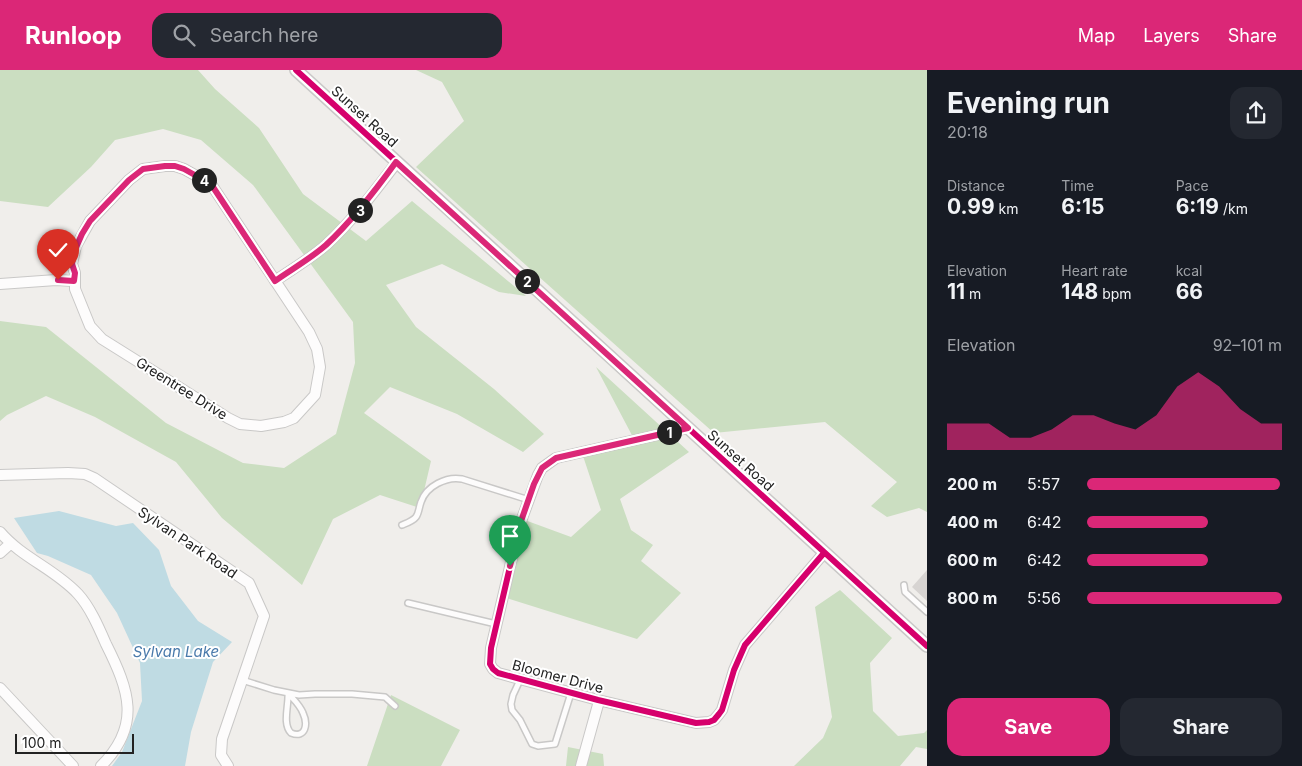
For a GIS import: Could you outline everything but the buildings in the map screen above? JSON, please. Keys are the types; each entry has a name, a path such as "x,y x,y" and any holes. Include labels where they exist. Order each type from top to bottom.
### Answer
{"street":[{"name":"Sunset Road","path":"296,70 927,646"},
{"path":"275,281 308,259 330,240 363,207 396,162"},
{"name":"Greentree Drive","path":"175,166 184,169 211,184 309,332 317,349 320,367 315,395 294,418 284,422 261,426 240,424 102,339 90,326 74,289 74,281 75,273 72,264 74,252 82,234 90,221 129,180 143,169 175,166"},
{"path":"0,284 56,280 74,281"},
{"name":"Bloomer Drive","path":"688,428 556,458 542,468 534,484 520,524 496,624 490,657 493,669 498,673 520,680 703,724 714,720 722,710 734,670 745,645 824,553"},
{"name":"Sylvan Park Road","path":"0,475 68,472 85,474 94,478 249,583 264,616 220,746 221,755 228,766"},
{"path":"0,532 10,544 60,578 79,595 103,636 127,696 128,714 121,739 101,766"},
{"path":"0,553 10,544"},
{"path":"0,688 73,766"},
{"path":"581,766 599,700"}],"lane":[{"path":"402,525 412,521 417,516 421,501 428,491 440,482 453,477 529,500"},
{"path":"904,585 905,592 927,612"},
{"path":"408,602 496,624"},
{"path":"242,680 299,695 372,695 385,697 395,706"},
{"path":"520,680 513,695 512,710 520,720 532,744 538,746 554,744 572,693"},
{"path":"288,693 303,711 305,729 299,734 291,733 286,725 289,703 288,693"}],"green space":[{"path":"0,70 198,70 215,89 259,128 303,194 366,241 412,201 526,296 499,292 442,264 386,285 416,327 494,389 544,434 523,452 457,414 390,387 364,413 431,461 420,508 380,495 333,519 302,585 222,518 176,462 95,417 46,396 7,415 0,421 0,321 46,327 166,423 243,463 284,468 336,434 355,363 353,322 253,185 201,140 163,129 115,140 91,167 48,207 0,201"},
{"path":"416,70 927,70 927,512 919,508 887,517 871,506 897,482 825,422 714,433 416,167 464,121 442,82"},
{"path":"596,367 689,452 620,499 631,530 653,545 641,561 681,593 637,639 503,597 522,519 571,537 601,510 581,450 635,441"},
{"path":"840,590 892,638 870,663 873,711 898,736 924,733 927,730 927,749 916,747 900,766 794,766 823,738 832,717 815,607"},
{"path":"391,695 460,730 441,766 367,766"},
{"path":"568,747 603,754 604,766 566,766"}],"water":[{"name":"Sylvan Lake","path":"59,511 116,526 133,523 159,550 171,586 198,621 232,642 213,662 191,732 185,766 112,766 122,752 142,701 140,663 117,613 91,575 37,553 14,518"}],"cycle path":[{"path":"296,70 927,646"},
{"path":"688,428 556,458 542,468 520,524 491,648 490,664 493,669 498,673 598,700 696,723 709,722 714,720 722,710 734,670 745,645 824,553"}],"route":[{"path":"58,280 74,281 73,258 76,246 85,228 129,180 143,169 175,166 193,173 211,184 275,281 325,246 363,207 396,162 688,428 556,458 548,463 542,468 530,493 510,566"}]}
